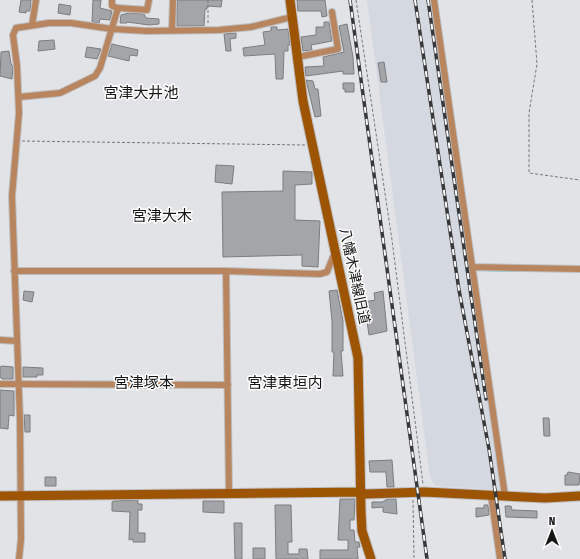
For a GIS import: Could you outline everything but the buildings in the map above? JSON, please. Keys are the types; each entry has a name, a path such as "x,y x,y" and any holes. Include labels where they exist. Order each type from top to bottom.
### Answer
{"street":[{"path":"32,26 36,0"},
{"path":"112,0 112,6 118,8 147,10 149,0"},
{"path":"172,0 172,30"},
{"name":"八幡木津線旧道","path":"290,0 303,101 314,146 358,358 362,531 371,559"},
{"path":"434,0 505,496"},
{"path":"19,97 60,93 95,76 100,68 118,8"},
{"path":"298,57 338,49 332,12"},
{"path":"19,559 21,539 21,496 12,196 19,97 13,35 16,28 49,23 71,23 112,29 208,30 251,27 292,17"},
{"path":"14,271 226,271 325,273 328,270 333,256 336,254"},
{"path":"472,267 580,269"},
{"path":"226,271 229,494"},
{"path":"0,340 17,341"},
{"path":"0,384 228,385"},
{"path":"0,496 360,492 366,494 424,492 545,498 580,496"},
{"path":"491,495 500,559"}],"path":[{"path":"208,0 208,30"},
{"path":"356,0 392,240 424,492"},
{"path":"532,0 536,64 529,113 529,173 580,180"},
{"path":"17,140 314,146"},
{"path":"412,493 414,559"}],"shaded area":[{"path":"367,0 429,0 502,490 435,486 430,477"}],"waterway":[{"path":"476,270 523,271"}],"railway":[{"path":"350,0 427,559"},
{"path":"415,0 459,290 489,449 505,559"},
{"path":"428,0 486,399"}],"district":[{"name":"宮津大井池","path":"141,93"},
{"name":"宮津大木","path":"162,216"},
{"name":"宮津塚本","path":"144,383"},
{"name":"宮津東垣内","path":"285,383"}]}
